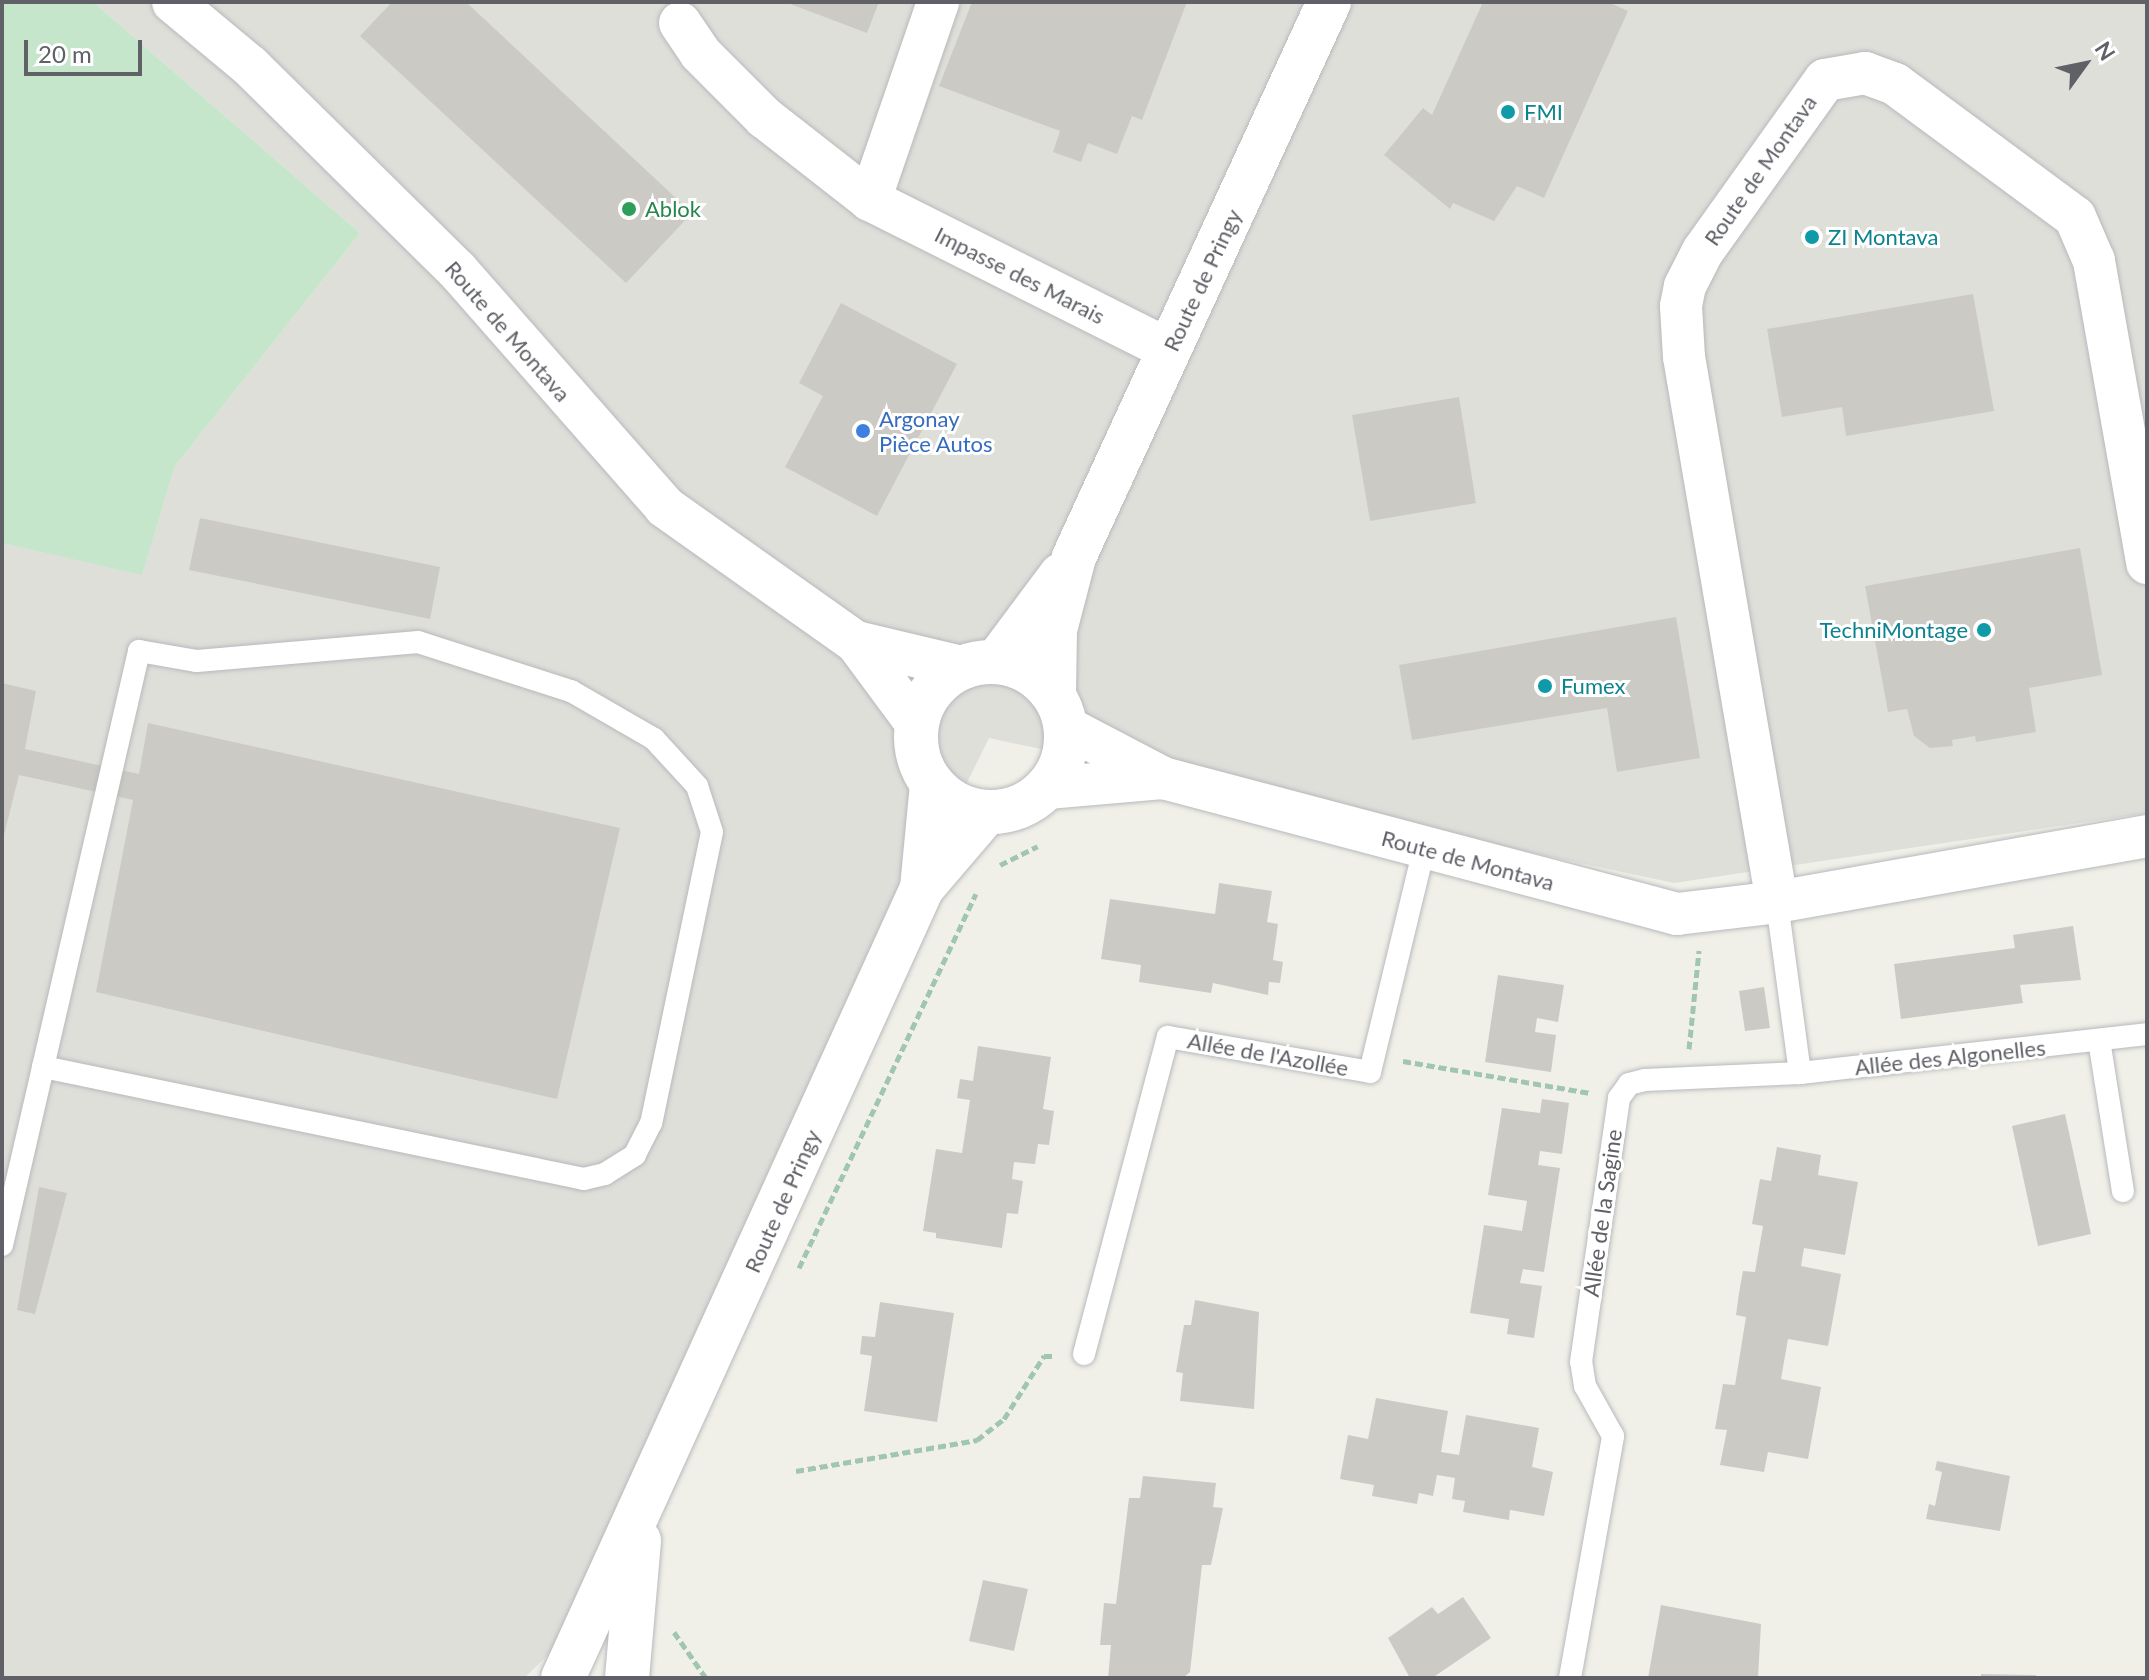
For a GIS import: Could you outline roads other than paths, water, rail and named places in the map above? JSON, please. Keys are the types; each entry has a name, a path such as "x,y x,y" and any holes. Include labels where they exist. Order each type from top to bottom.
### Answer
{"street":[{"name":"Route de Montava","path":"173,2 250,66 457,270 665,507 856,642 916,723"},
{"path":"870,200 938,2"},
{"name":"Route de Pringy","path":"1060,710 1055,630 1074,557 1329,2"},
{"name":"Impasse des Marais","path":"680,23 700,53 765,118 870,200 1170,350"},
{"name":"Route de Montava","path":"1777,902 1684,357 1681,306 1685,286 1703,251 1825,80 1865,73 1895,84 2075,217 2094,261 2147,563"},
{"name":"Route de Pringy","path":"979,664 1074,557"},
{"name":"Route de Montava","path":"856,642 979,664"},
{"path":"979,664 1029,671 1060,710 1060,769 1048,788 1030,802 986,813 956,805 932,784 921,766 916,723 932,689 979,664"},
{"name":"Route de Montava","path":"1060,710 1163,778 1677,914 1703,914 1777,902 2147,836"},
{"name":"Route de Montava","path":"1048,788 1163,778"},
{"name":"Route de Pringy","path":"922,888 932,784"},
{"name":"Route de Pringy","path":"563,1678 641,1513 922,888 986,813"},
{"name":"Route de Pringy","path":"627,1678 641,1513"}],"lane":[{"path":"2,1245 43,1067 139,651 197,661 418,642 571,691 654,739 697,786 712,832 651,1123 635,1155 605,1174 584,1179 43,1067"},
{"name":"Allée de l'Azollée","path":"1084,1354 1168,1037 1370,1072 1424,849"},
{"path":"1777,902 1800,1073"},
{"name":"Allée des Algonelles","path":"1800,1073 2147,1034"},
{"path":"2099,1040 2123,1191"},
{"name":"Allée de la Sagine","path":"1570,1678 1613,1436 1609,1420 1585,1386 1581,1362 1619,1098 1634,1081 1800,1073"}],"place":[{"name":"FMI","path":"1508,112"},
{"name":"Ablok","path":"629,209"},
{"name":"ZI Montava","path":"1812,237"},
{"name":"Argonay Pièce Autos","path":"863,431"},
{"name":"TechniMontage","path":"1984,630"},
{"name":"Fumex","path":"1545,686"}]}
